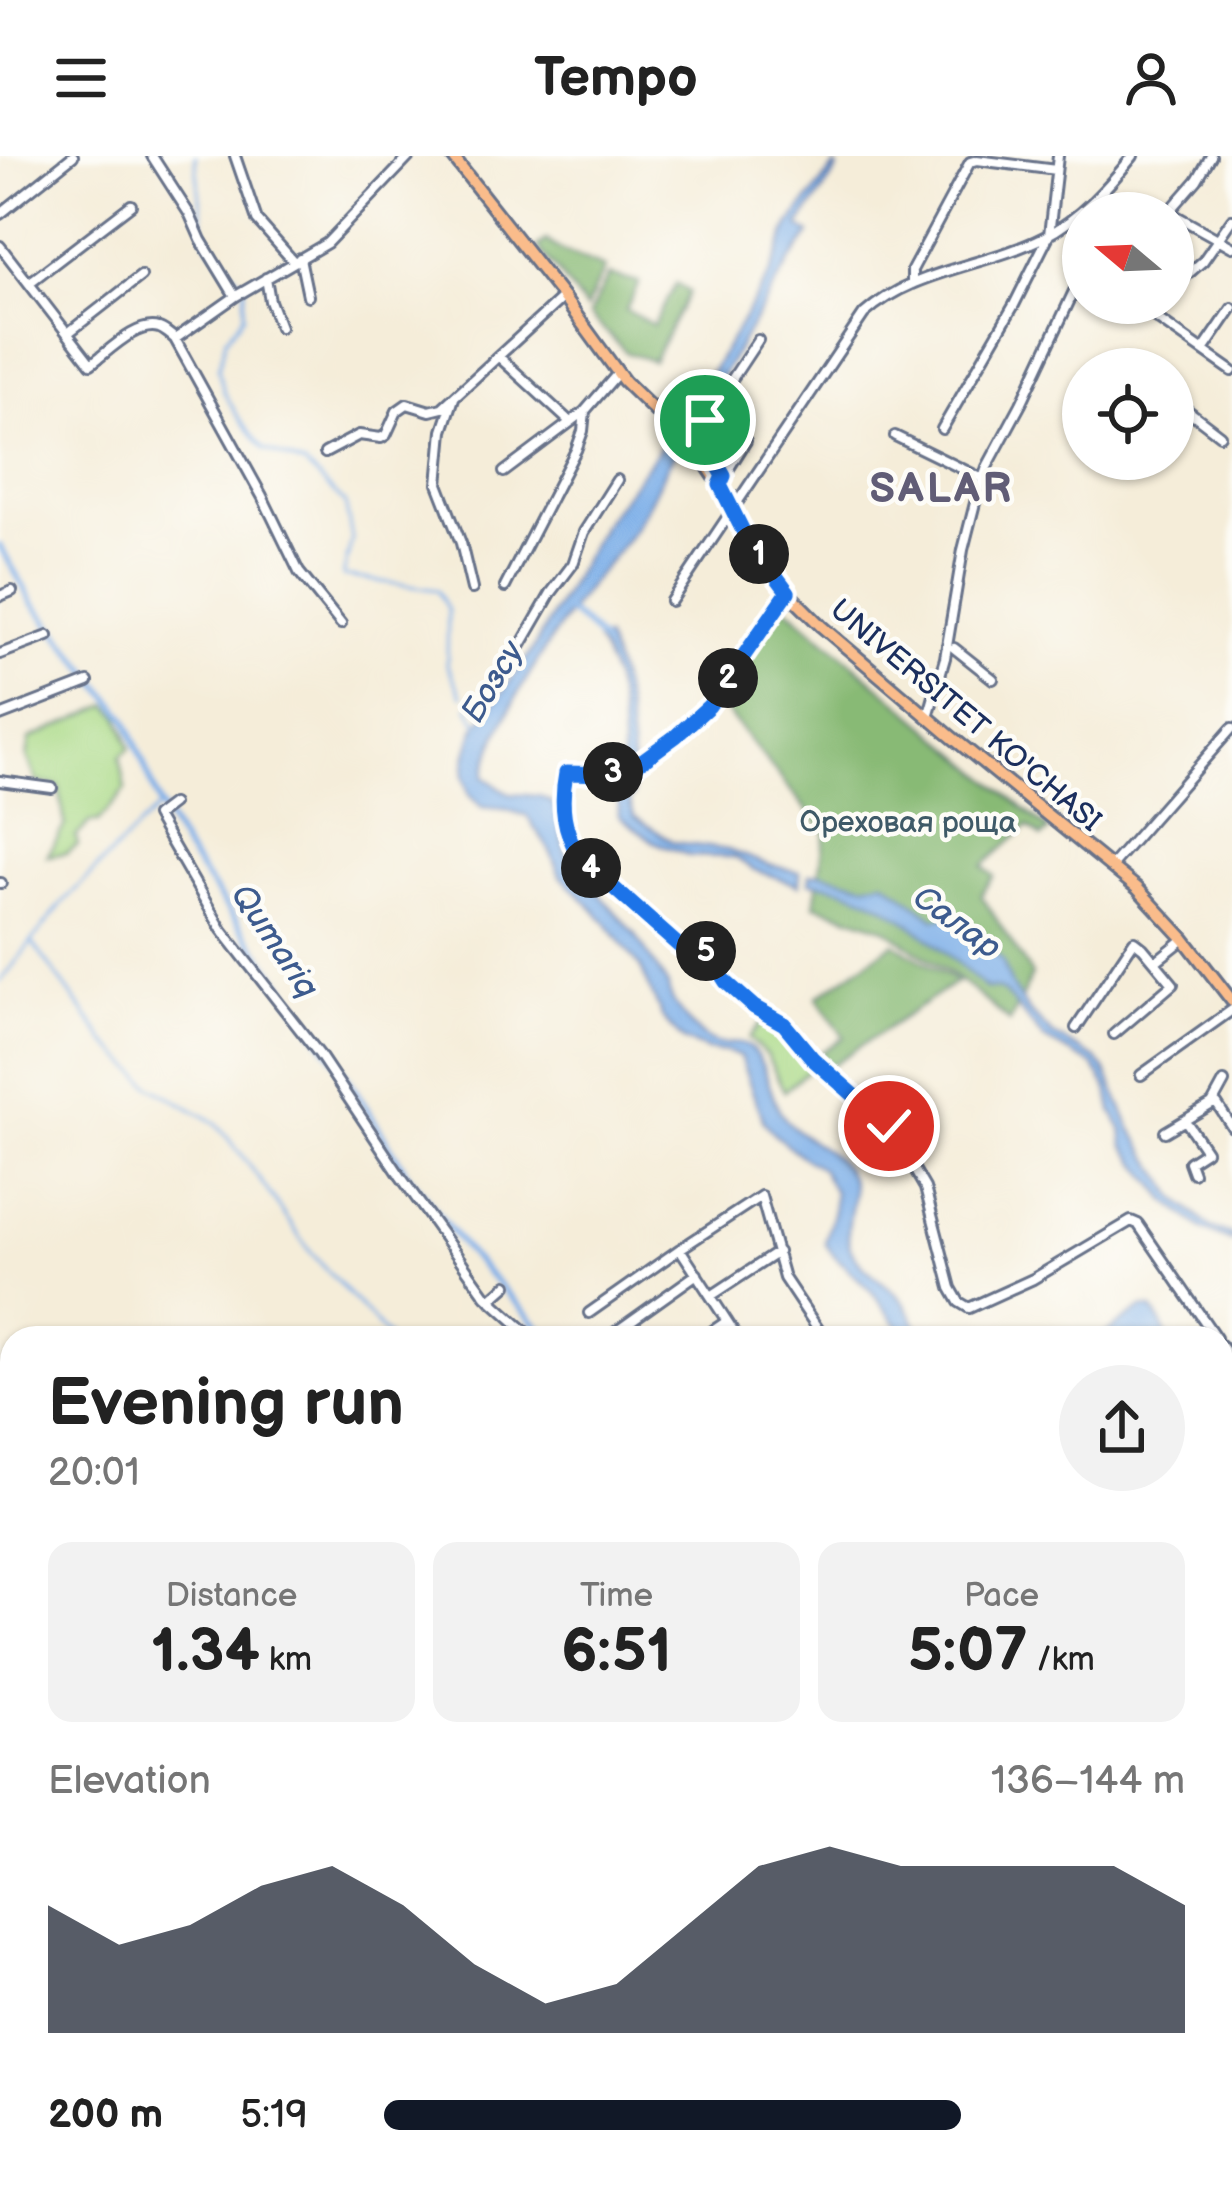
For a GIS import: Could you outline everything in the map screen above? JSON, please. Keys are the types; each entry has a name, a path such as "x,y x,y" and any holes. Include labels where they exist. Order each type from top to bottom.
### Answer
{"main road":[{"path":"452,156 618,373"},
{"name":"UNIVERSITET KO'CHASI","path":"618,373 722,481 744,533 820,626 1137,888 1184,939 1232,1005"}],"street":[{"path":"0,214 73,156"},
{"path":"152,156 236,296"},
{"path":"235,156 257,220 297,260 308,296"},
{"path":"175,339 327,242 410,156"},
{"path":"942,429 1014,305 1048,235 1058,156"},
{"path":"1104,192 1133,156"},
{"path":"1188,192 1210,156"},
{"path":"912,284 911,270 967,167 991,159 1057,170"},
{"path":"28,284 131,205"},
{"path":"1194,268 1232,219"},
{"path":"671,601 874,304 912,284 1048,235 1062,225"},
{"path":"1194,225 1232,247"},
{"path":"0,246 91,364 148,327 161,328 175,339 299,572 341,624"},
{"path":"68,333 141,276"},
{"path":"262,280 280,327"},
{"path":"325,453 359,435 381,438 397,411 407,404 437,411 563,297"},
{"path":"1204,349 1232,308"},
{"path":"928,717 983,479 1062,315"},
{"path":"1166,324 1232,370"},
{"path":"722,481 702,429 758,340"},
{"path":"499,357 569,421"},
{"path":"504,472 585,411 618,373"},
{"path":"455,397 443,431 438,484 461,543 472,590"},
{"path":"505,586 576,450 585,411"},
{"path":"1194,415 1220,435"},
{"path":"895,436 983,479"},
{"path":"722,481 746,441"},
{"path":"510,664 550,593 573,564 584,532 617,480"},
{"path":"0,596 12,591"},
{"path":"788,592 709,706 676,736 635,766 610,774 566,773 562,813 570,841 580,858 678,945 690,953 703,946 726,982 754,1007 784,1024 813,1059 889,1126 925,1188 958,1302 969,1308 1033,1279 1131,1221 1138,1224 1207,1326"},
{"path":"0,654 48,636"},
{"path":"954,648 993,680"},
{"path":"0,716 88,682"},
{"path":"1110,868 1232,728"},
{"path":"0,782 52,788"},
{"path":"172,803 156,816 222,930 319,1054 401,1178 492,1298 521,1326"},
{"path":"1155,962 1184,939"},
{"path":"1076,1028 1134,941 1174,984 1114,1034"},
{"path":"1141,1076 1232,1005"},
{"path":"1166,1132 1212,1104 1224,1082"},
{"path":"1212,1104 1217,1104 1232,1126"},
{"path":"1185,1120 1206,1151 1189,1162 1193,1173"},
{"path":"589,1313 761,1196 784,1278 816,1326"},
{"path":"680,1249 730,1326"},
{"path":"711,1296 778,1252"},
{"path":"625,1326 697,1274"},
{"path":"492,1298 507,1286"},
{"path":"720,1326 727,1321"}],"green space":[{"path":"546,240 605,268 586,309 538,247"},
{"path":"609,275 639,283 626,310 653,325 676,284 689,292 653,361 627,353 589,315"},
{"name":"Ореховая роща","path":"784,605 1049,830 1042,837 1028,826 983,866 994,876 981,895 1032,975 1010,1022 964,983 884,928 815,905 825,832 718,702"},
{"path":"108,705 119,716 130,748 120,757 126,789 98,822 90,822 76,837 78,845 47,856 65,825 59,786 37,782 27,757 30,739"},
{"path":"894,943 957,982 830,1066 820,1053 844,1037 817,997"},
{"path":"765,1019 784,1026 815,1064 784,1091 767,1056 749,1038"}],"water":[{"name":"Бозсу","path":"835,166 838,169 799,226 810,234 671,460 636,526 544,650 499,731 484,777 510,794 539,796 553,803 567,857 635,934 680,1012 714,1042 742,1043 755,1054 781,1113 849,1175 853,1192 850,1247 866,1269 902,1300 917,1326 899,1326 825,1243 834,1192 821,1168 763,1121 740,1057 683,1040 663,1019 641,968 560,875 527,816 482,807 469,795 464,776 474,731 532,651 605,521 687,412 771,273 789,225"},
{"path":"605,638 627,716 633,777 629,799 634,816 673,842 728,850 800,872 799,885 754,870 734,857 690,856 654,842 619,816 621,727 614,682 597,642"},
{"name":"Салар","path":"810,874 864,884 885,881 935,919 948,917 1002,960 1013,989 1029,1011 1052,1034 1105,1069 1131,1128 1177,1199 1211,1228 1232,1235 1232,1241 1203,1230 1168,1202 1124,1145 1108,1090 1093,1065 1044,1039 1004,992 987,989 906,920 861,895 809,882"},
{"path":"1142,1308 1152,1309 1163,1326 1116,1326"}],"waterway":[{"path":"195,156 205,240 245,285 244,315 226,339 218,369 224,392 264,449 305,465 345,503 352,539 343,576 437,590 448,610 447,664 462,696"},
{"name":"Qumariq","path":"0,546 33,603 126,718 160,806 183,846 346,1075 406,1172 469,1254 538,1326"},
{"name":"Салар","path":"566,610 603,644"},
{"path":"468,706 481,728"},
{"path":"0,982 64,901 160,806"},
{"path":"32,942 106,1042 151,1086 216,1123 312,1254 378,1326"}],"district":[{"name":"SALAR","path":"942,487"}],"route":[{"path":"705,420 701,436 724,476 720,485 744,533 788,592 709,706 635,766 610,774 566,773 562,813 580,858 678,945 690,953 703,946 726,982 754,1007 784,1024 813,1059 889,1126"}]}
